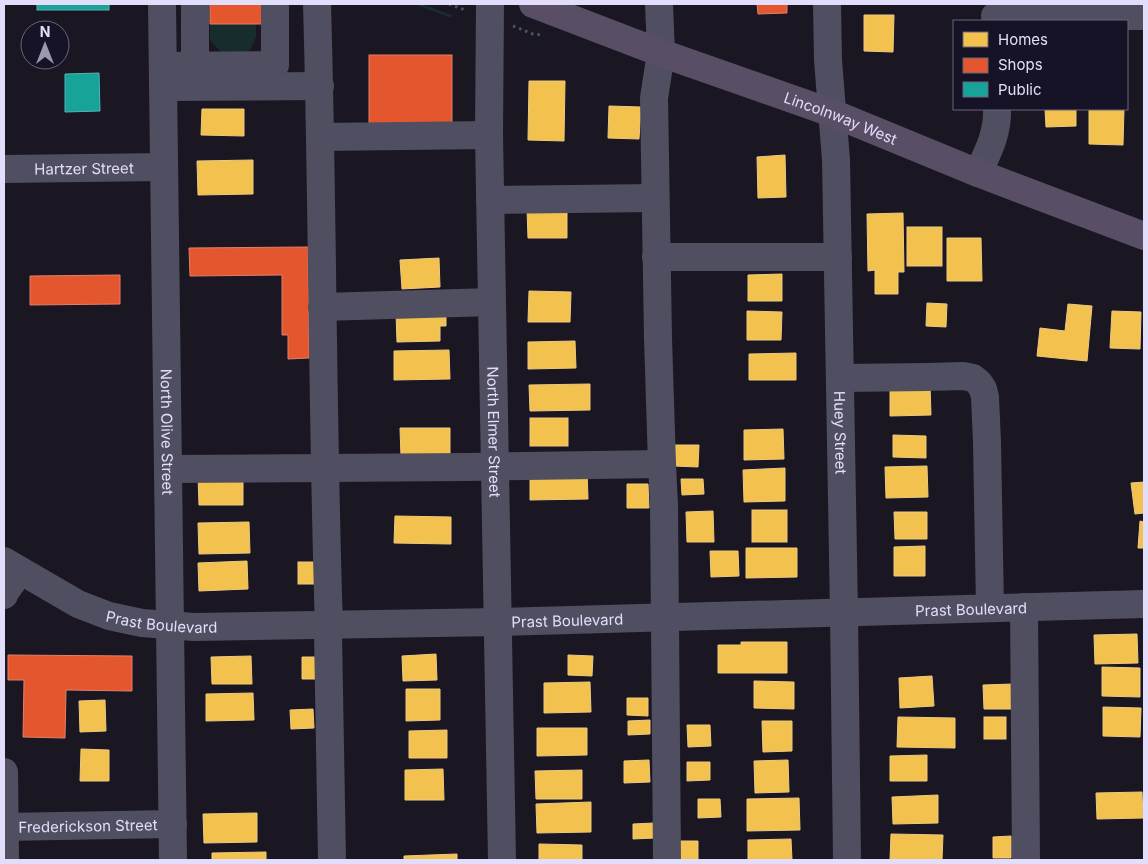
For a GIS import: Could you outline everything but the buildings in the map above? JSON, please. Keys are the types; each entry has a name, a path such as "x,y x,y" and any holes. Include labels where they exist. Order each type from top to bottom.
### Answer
{"main road":[{"name":"Lincolnway West","path":"533,4 661,53 832,113 978,173 1144,236"}],"street":[{"name":"North Olive Street","path":"162,4 173,860"},
{"path":"195,4 195,66"},
{"path":"163,77 195,66 275,65 275,4"},
{"path":"317,4 320,86 332,860"},
{"path":"659,4 661,53 654,98 656,257 664,506 667,860"},
{"name":"Huey Street","path":"828,4 828,60 836,160 847,860"},
{"name":"North Elmer Street","path":"481,8 489,135 502,860"},
{"path":"994,14 1144,16"},
{"path":"163,77 320,86"},
{"path":"978,173 994,137 998,118 997,110"},
{"path":"320,137 489,135"},
{"name":"Hartzer Street","path":"4,169 164,167"},
{"path":"490,200 655,198"},
{"path":"656,257 838,257"},
{"path":"322,307 492,302"},
{"path":"840,378 963,376 973,378 983,389 987,442 990,608"},
{"path":"168,469 662,464"},
{"path":"4,595 12,566"},
{"name":"Prast Boulevard","path":"12,566 78,604 109,616 142,623 194,628 498,622 1144,604"},
{"path":"1024,607 1026,860"},
{"path":"4,772 5,860"},
{"name":"Frederickson Street","path":"4,827 173,824"}],"path":[{"path":"449,4 481,8"}],"green space":[{"path":"414,4 422,4 452,15 451,18"},
{"path":"210,24 256,24 256,37 250,50 236,55 222,53 210,40"}]}
